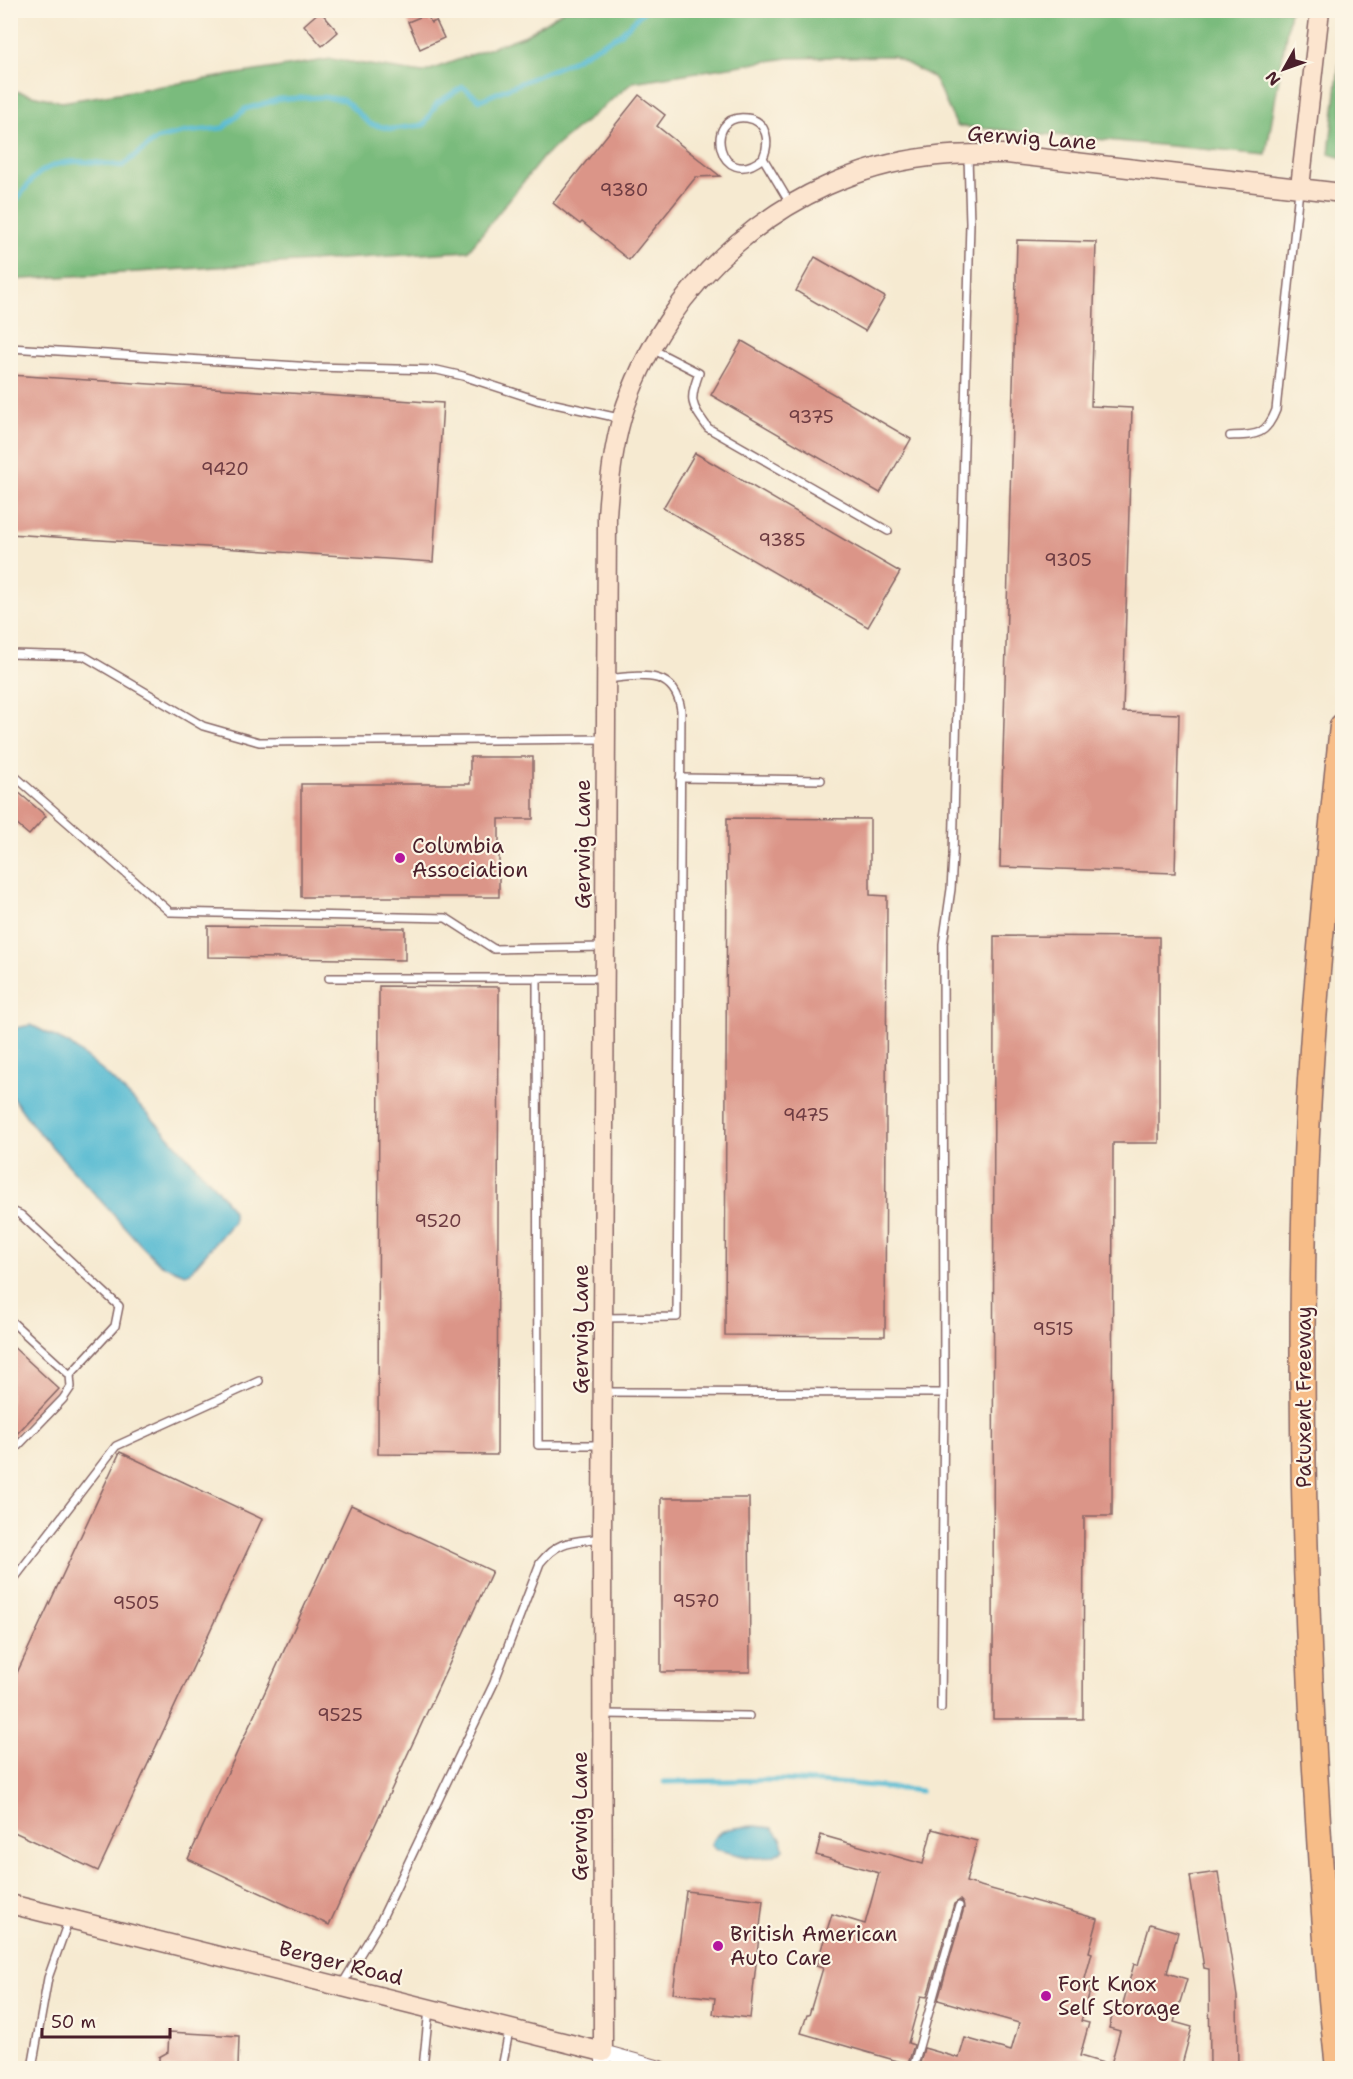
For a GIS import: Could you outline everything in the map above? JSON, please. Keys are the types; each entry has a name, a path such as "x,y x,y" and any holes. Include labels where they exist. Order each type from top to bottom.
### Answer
{"highway":[{"name":"Patuxent Freeway","path":"1338,2068 1322,1898 1307,1628 1303,1390 1305,1184 1311,1074 1321,931 1342,726"}],"street":[{"path":"1300,187 1320,10"},
{"name":"Gerwig Lane","path":"603,2060 602,1538 607,516 610,478 622,419 641,368 670,317 692,288 759,225 791,204 825,187 890,165 928,157 1007,154 1342,193"},
{"name":"Berger Road","path":"10,1904 509,2028 603,2060 660,2068"}],"lane":[{"path":"739,118 756,121 765,130 768,138 768,148 763,158 754,165 744,167 732,165 724,158 720,149 721,131 728,123 739,118"},
{"path":"941,1708 944,1393 943,944 953,856 970,223 968,154"},
{"path":"763,158 791,204"},
{"path":"1230,436 1253,435 1264,430 1271,424 1276,410 1300,187"},
{"path":"10,348 313,367 437,370 537,400 622,419"},
{"path":"651,348 699,373 691,396 694,408 708,428 888,531"},
{"path":"10,654 84,656 203,726 259,742 605,739"},
{"path":"604,1318 677,1317 681,710 674,690 656,676 606,679"},
{"path":"10,772 170,912 446,918 494,949 605,947"},
{"path":"680,778 821,780"},
{"path":"329,978 605,978"},
{"path":"537,978 538,1445 603,1445"},
{"path":"10,1454 63,1399 70,1387 70,1375 115,1326 119,1306 21,1215 11,1211"},
{"path":"10,1320 70,1375"},
{"path":"10,1584 116,1446 259,1381"},
{"path":"603,1392 944,1393"},
{"path":"341,1986 381,1920 494,1683 540,1563 550,1551 562,1543 602,1538"},
{"path":"603,1714 749,1716"},
{"path":"914,2068 959,1906"},
{"path":"32,2068 48,1978 69,1919"},
{"path":"423,2068 429,2009"},
{"path":"502,2068 509,2028"}],"green space":[{"path":"564,10 1290,11 1266,155 957,126 934,78 893,56 788,58 633,82 544,156 468,251 11,280 11,90 62,102 331,59 422,73 526,35"},
{"path":"1342,39 1342,158 1329,154"}],"water":[{"path":"31,1025 69,1044 105,1073 148,1114 217,1189 233,1211 233,1222 190,1272 185,1274 160,1264 34,1127 11,1095 11,1029"},
{"path":"755,1826 773,1828 782,1840 784,1849 769,1857 760,1858 715,1849 711,1844 714,1838 723,1831"}],"building":[{"path":"320,11 338,32 322,46 304,25"},
{"path":"427,14 431,23 436,21 444,38 420,49 408,22"},
{"path":"639,95 665,115 657,126 720,176 696,177 629,260 582,222 580,224 553,203"},
{"path":"1017,240 1096,242 1091,406 1132,408 1123,712 1179,714 1175,873 1000,867"},
{"path":"815,257 885,297 865,331 796,291"},
{"path":"742,341 911,439 880,493 711,395"},
{"path":"10,375 443,403 433,562 10,534"},
{"path":"695,453 900,572 868,627 663,508"},
{"name":"Columbia Association","path":"470,757 533,757 533,819 499,819 499,897 301,897 301,784 470,784"},
{"path":"10,785 46,816 29,835 10,819"},
{"path":"727,818 870,819 870,895 887,896 885,1336 725,1335"},
{"path":"208,926 405,928 405,960 208,957"},
{"path":"994,936 1159,937 1159,1143 1113,1143 1112,1516 1084,1516 1083,1719 993,1719"},
{"path":"379,986 499,987 497,1455 378,1454"},
{"path":"10,1344 59,1389 10,1441"},
{"path":"120,1452 262,1519 98,1871 10,1830 10,1688"},
{"path":"661,1498 749,1498 750,1672 661,1672"},
{"path":"351,1505 492,1571 329,1925 188,1859"},
{"path":"932,1829 977,1841 966,1882 1098,1919 1083,1986 1091,1988 1081,2021 1089,2023 1080,2056 1110,2065 1109,2068 919,2067 924,2048 959,2058 965,2038 1011,2051 1019,2023 938,2000 964,1908 960,1900 954,1904 927,1997 921,1996 908,2043 914,2045 908,2064 801,2033 807,2015 809,2015 823,1968 816,1966 832,1914 865,1924 879,1873 816,1855 821,1835 923,1864"},
{"path":"1218,1872 1237,1997 1238,2068 1210,2068 1209,1969 1204,1968 1190,1876"},
{"name":"British American Auto Care","path":"686,1891 763,1900 750,2018 713,2014 715,1998 673,1993"},
{"path":"1150,1924 1178,1932 1167,1973 1187,1979 1174,2022 1192,2027 1181,2068 1110,2068 1120,2031 1109,2028 1115,2005 1122,2007 1134,1964 1138,1965"},
{"path":"169,2032 239,2036 238,2068 159,2068 159,2057 168,2052"}],"waterway":[{"path":"10,207 34,178 43,170 54,165 76,162 122,166 157,139 186,132 223,128 245,109 280,99 323,97 344,100 370,124 392,129 424,125 437,103 463,87 480,100 568,63 620,34 645,10"},
{"path":"664,1782 781,1780 921,1791"}],"place":[{"name":"Columbia Association","path":"400,858"},
{"name":"British American Auto Care","path":"718,1946"},
{"name":"Fort Knox Self Storage","path":"1046,1996"}]}
